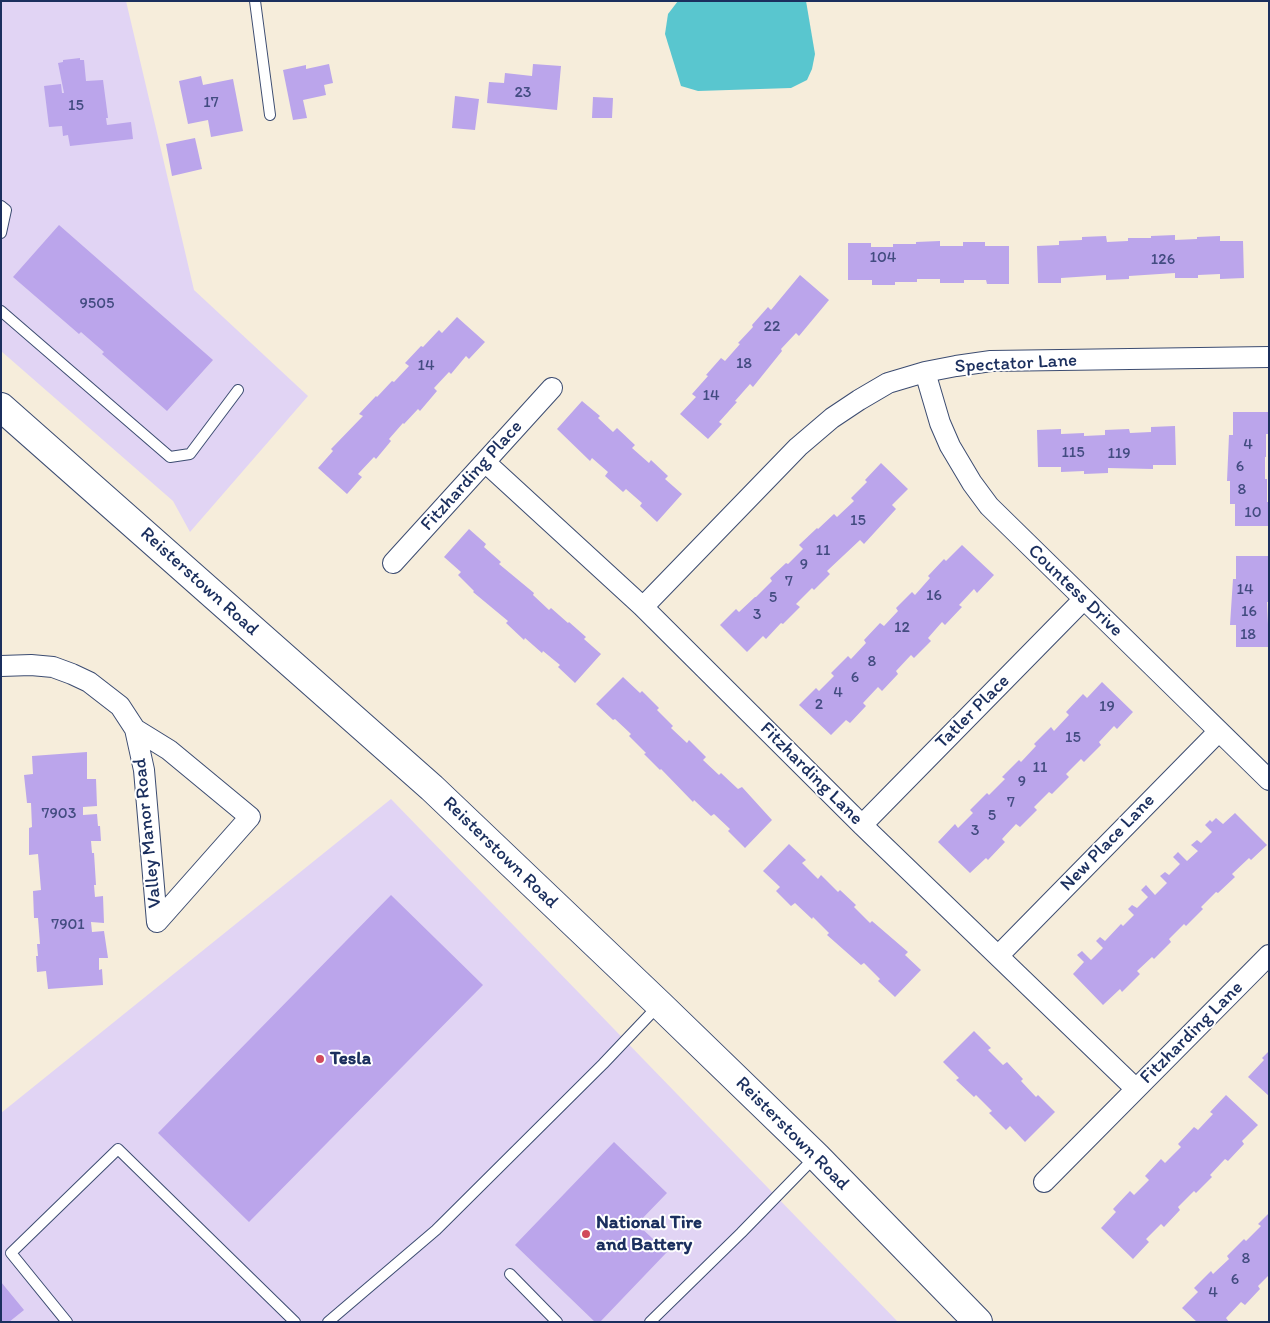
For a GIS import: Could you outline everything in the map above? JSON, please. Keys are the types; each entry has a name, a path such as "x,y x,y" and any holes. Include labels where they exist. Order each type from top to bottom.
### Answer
{"main road":[{"name":"Reisterstown Road","path":"1,407 432,788 816,1156 978,1322"}],"street":[{"name":"Spectator Lane","path":"643,607 798,447 832,418 888,384 925,372 991,362 1269,356"},
{"name":"Countess Drive","path":"925,372 940,422 947,438 972,483 989,506 1269,780"},
{"name":"Fitzharding Place","path":"393,563 552,388"},
{"name":"Fitzharding Lane","path":"485,462 643,607 862,825 1136,1089"},
{"name":"Tatler Place","path":"862,825 1084,599"},
{"name":"Valley Manor Road","path":"1,666 31,665 54,667 72,674 89,682 120,706 135,729 144,770 157,922 250,817 168,750 135,729"},
{"name":"New Place Lane","path":"998,956 1218,731"},
{"name":"Fitzharding Lane","path":"1044,1182 1269,955"}],"lane":[{"path":"255,1 270,115"},
{"path":"1,206 6,210 1,232"},
{"path":"1,312 170,458 190,454 238,390"},
{"path":"328,1322 436,1230 660,1005"},
{"path":"67,1322 11,1253 118,1149 295,1322"},
{"path":"650,1322 816,1156"},
{"path":"510,1274 557,1322"}],"shaded area":[{"path":"1,1 126,1 194,290 308,396 190,532 173,501 1,351"},
{"path":"391,799 898,1322 1,1322 1,1113"}],"water":[{"path":"678,1 806,1 815,54 812,69 807,80 791,88 698,91 681,86 665,34 668,14"}],"building":[{"path":"80,58 80,60 84,60 86,81 103,80 108,118 106,118 107,125 131,122 133,139 70,146 68,135 63,136 62,126 49,127 44,86 61,84 62,93 64,93 58,63 63,62 63,60"},
{"path":"329,64 333,83 324,85 326,95 303,100 307,118 293,120 283,70 306,65 306,69"},
{"path":"533,64 561,66 557,110 487,103 489,82 504,83 505,73 532,76"},
{"path":"201,76 203,85 233,79 243,131 211,137 208,120 188,124 179,81"},
{"path":"455,96 479,99 475,130 452,128"},
{"path":"593,97 613,98 612,118 592,118"},
{"path":"195,138 202,169 172,176 166,144"},
{"path":"59,225 213,360 167,411 102,354 104,352 81,332 79,334 13,277"},
{"path":"1175,235 1175,240 1220,236 1220,241 1243,241 1244,278 1220,279 1220,274 1198,275 1198,278 1175,278 1175,273 1129,276 1129,279 1106,280 1106,275 1061,278 1061,283 1038,283 1037,246 1059,245 1059,241 1082,240 1082,237 1106,236 1107,242 1128,241 1128,238"},
{"path":"940,241 940,246 963,246 963,242 985,242 985,246 1009,246 1009,284 987,284 986,280 964,280 964,283 940,283 940,279 917,279 917,282 895,282 895,285 872,285 872,280 848,280 848,243 871,243 871,247 893,247 893,244"},
{"path":"800,275 829,300 799,336 796,333 781,349 782,351 753,387 750,384 735,401 737,402 719,422 722,424 708,439 680,414 696,397 692,394 708,376 706,375 721,358 725,361 753,327 752,325 768,307 771,310"},
{"path":"457,317 485,342 469,359 466,356 451,374 449,372 434,388 437,391 420,411 418,409 403,423 389,439 391,441 376,459 374,457 358,474 362,477 347,494 318,468 333,451 331,449 363,416 359,414 409,366 405,363 439,330 442,333"},
{"path":"582,401 600,416 598,418 613,432 617,428 635,445 632,448 649,463 651,460 668,476 665,479 682,494 657,522 640,506 642,503 626,489 623,492 605,476 608,472 592,458 590,461 557,429"},
{"path":"1233,412 1269,412 1269,434 1266,434 1265,479 1267,479 1267,502 1269,502 1269,526 1235,526 1235,504 1230,504 1230,481 1227,481 1229,435 1233,435"},
{"path":"1175,426 1176,465 1153,465 1153,469 1108,468 1108,473 1084,474 1084,471 1061,472 1061,467 1038,467 1037,430 1061,429 1061,434 1084,433 1084,436 1105,435 1105,430 1129,429 1130,433 1151,432 1151,427"},
{"path":"881,463 908,489 892,505 896,509 864,544 860,540 827,571 830,574 796,604 800,607 783,624 781,623 766,639 763,636 747,652 720,625 736,609 739,612 772,581 770,578 803,549 799,545 817,528 834,514 837,517 854,501 851,498 867,482 865,480"},
{"path":"469,529 486,544 484,547 501,562 499,564 534,593 533,595 549,610 551,608 586,637 584,639 601,654 575,683 558,667 560,665 525,638 524,640 506,623 508,621 473,592 458,575 461,572 444,557"},
{"path":"962,545 994,575 977,593 974,589 959,605 962,607 945,625 942,622 928,638 931,641 914,658 911,655 896,671 898,674 882,691 878,687 863,703 866,706 850,723 846,720 831,735 799,705 816,688 819,691 834,676 831,673 848,656 851,659 866,643 864,640 880,623 884,626 898,611 896,608 912,592 915,595 930,578 928,576 944,559 946,561"},
{"path":"1236,556 1269,556 1269,602 1267,602 1269,647 1236,647 1236,625 1230,625 1233,579 1236,579"},
{"path":"623,677 640,693 642,691 659,708 657,710 673,726 671,728 687,743 689,740 706,757 703,760 738,789 742,787 772,820 745,848 728,831 730,829 714,814 711,816 694,800 693,802 644,754 646,753 629,736 631,734 596,704"},
{"path":"1102,682 1133,712 1117,729 1114,726 1099,742 1101,745 1084,762 1081,759 1066,774 1069,777 1052,794 1049,792 1034,807 1037,810 1020,827 1016,824 1002,839 1005,842 988,860 986,858 970,873 938,842 955,824 958,828 973,813 970,810 1005,779 1002,777 1019,760 1021,762 1036,746 1034,744 1051,727 1054,731 1069,715 1066,712 1083,694 1087,698"},
{"path":"87,752 87,779 96,779 97,806 83,807 83,815 97,814 98,826 100,826 101,841 91,841 92,853 94,853 95,897 103,896 104,923 91,922 92,932 104,931 108,958 99,958 99,970 102,969 103,985 48,989 46,971 37,972 37,944 40,944 38,918 34,918 33,891 41,890 38,854 29,855 29,828 32,827 31,803 27,803 24,775 33,774 32,756"},
{"path":"1235,813 1267,845 1232,874 1235,877 1201,907 1203,909 1186,926 1184,924 1169,939 1171,942 1154,959 1152,957 1137,971 1140,974 1122,992 1120,989 1103,1005 1073,974 1084,962 1077,955 1082,951 1091,960 1103,948 1096,941 1100,937 1105,941 1121,924 1123,926 1134,915 1128,909 1132,905 1137,908 1148,897 1141,890 1146,885 1155,895 1167,883 1160,876 1165,872 1169,875 1180,864 1173,857 1178,852 1187,861 1198,851 1191,845 1197,840 1201,843 1212,832 1205,825 1210,820 1212,822 1216,818 1223,824"},
{"path":"789,844 806,860 802,863 818,879 821,875 838,892 840,890 856,905 854,907 870,923 872,921 908,952 905,955 921,970 895,997 878,981 880,979 864,963 861,965 827,935 829,933 813,917 812,919 795,903 791,906 776,891 780,887 763,871"},
{"name":"Tesla","path":"391,895 483,985 249,1222 158,1133"},
{"path":"974,1031 991,1048 988,1050 1003,1065 1007,1062 1036,1097 1038,1095 1055,1112 1025,1142 1010,1126 1006,1130 989,1113 992,1111 976,1095 974,1097 956,1080 959,1078 943,1062"},
{"path":"1269,1051 1269,1096 1248,1077 1264,1060 1262,1058"},
{"path":"1226,1095 1258,1125 1242,1141 1244,1144 1228,1161 1225,1159 1210,1175 1212,1177 1178,1207 1180,1210 1164,1227 1161,1224 1146,1239 1149,1242 1133,1259 1101,1228 1116,1212 1113,1209 1130,1191 1134,1195 1149,1180 1145,1176 1161,1159 1165,1163 1181,1147 1178,1144 1194,1127 1198,1130 1213,1114 1210,1112"},
{"name":"National Tire and Battery","path":"614,1142 667,1193 637,1224 667,1252 600,1322 595,1322 515,1245"},
{"path":"1269,1213 1269,1275 1258,1286 1260,1289 1245,1305 1241,1302 1226,1318 1229,1322 1197,1322 1182,1308 1198,1292 1194,1288 1211,1271 1213,1274 1229,1259 1227,1256 1261,1226 1258,1224"},
{"path":"1,1282 24,1310 9,1322 1,1322"}],"place":[{"name":"Tesla","path":"320,1059"},
{"name":"National Tire and Battery","path":"586,1234"}]}
